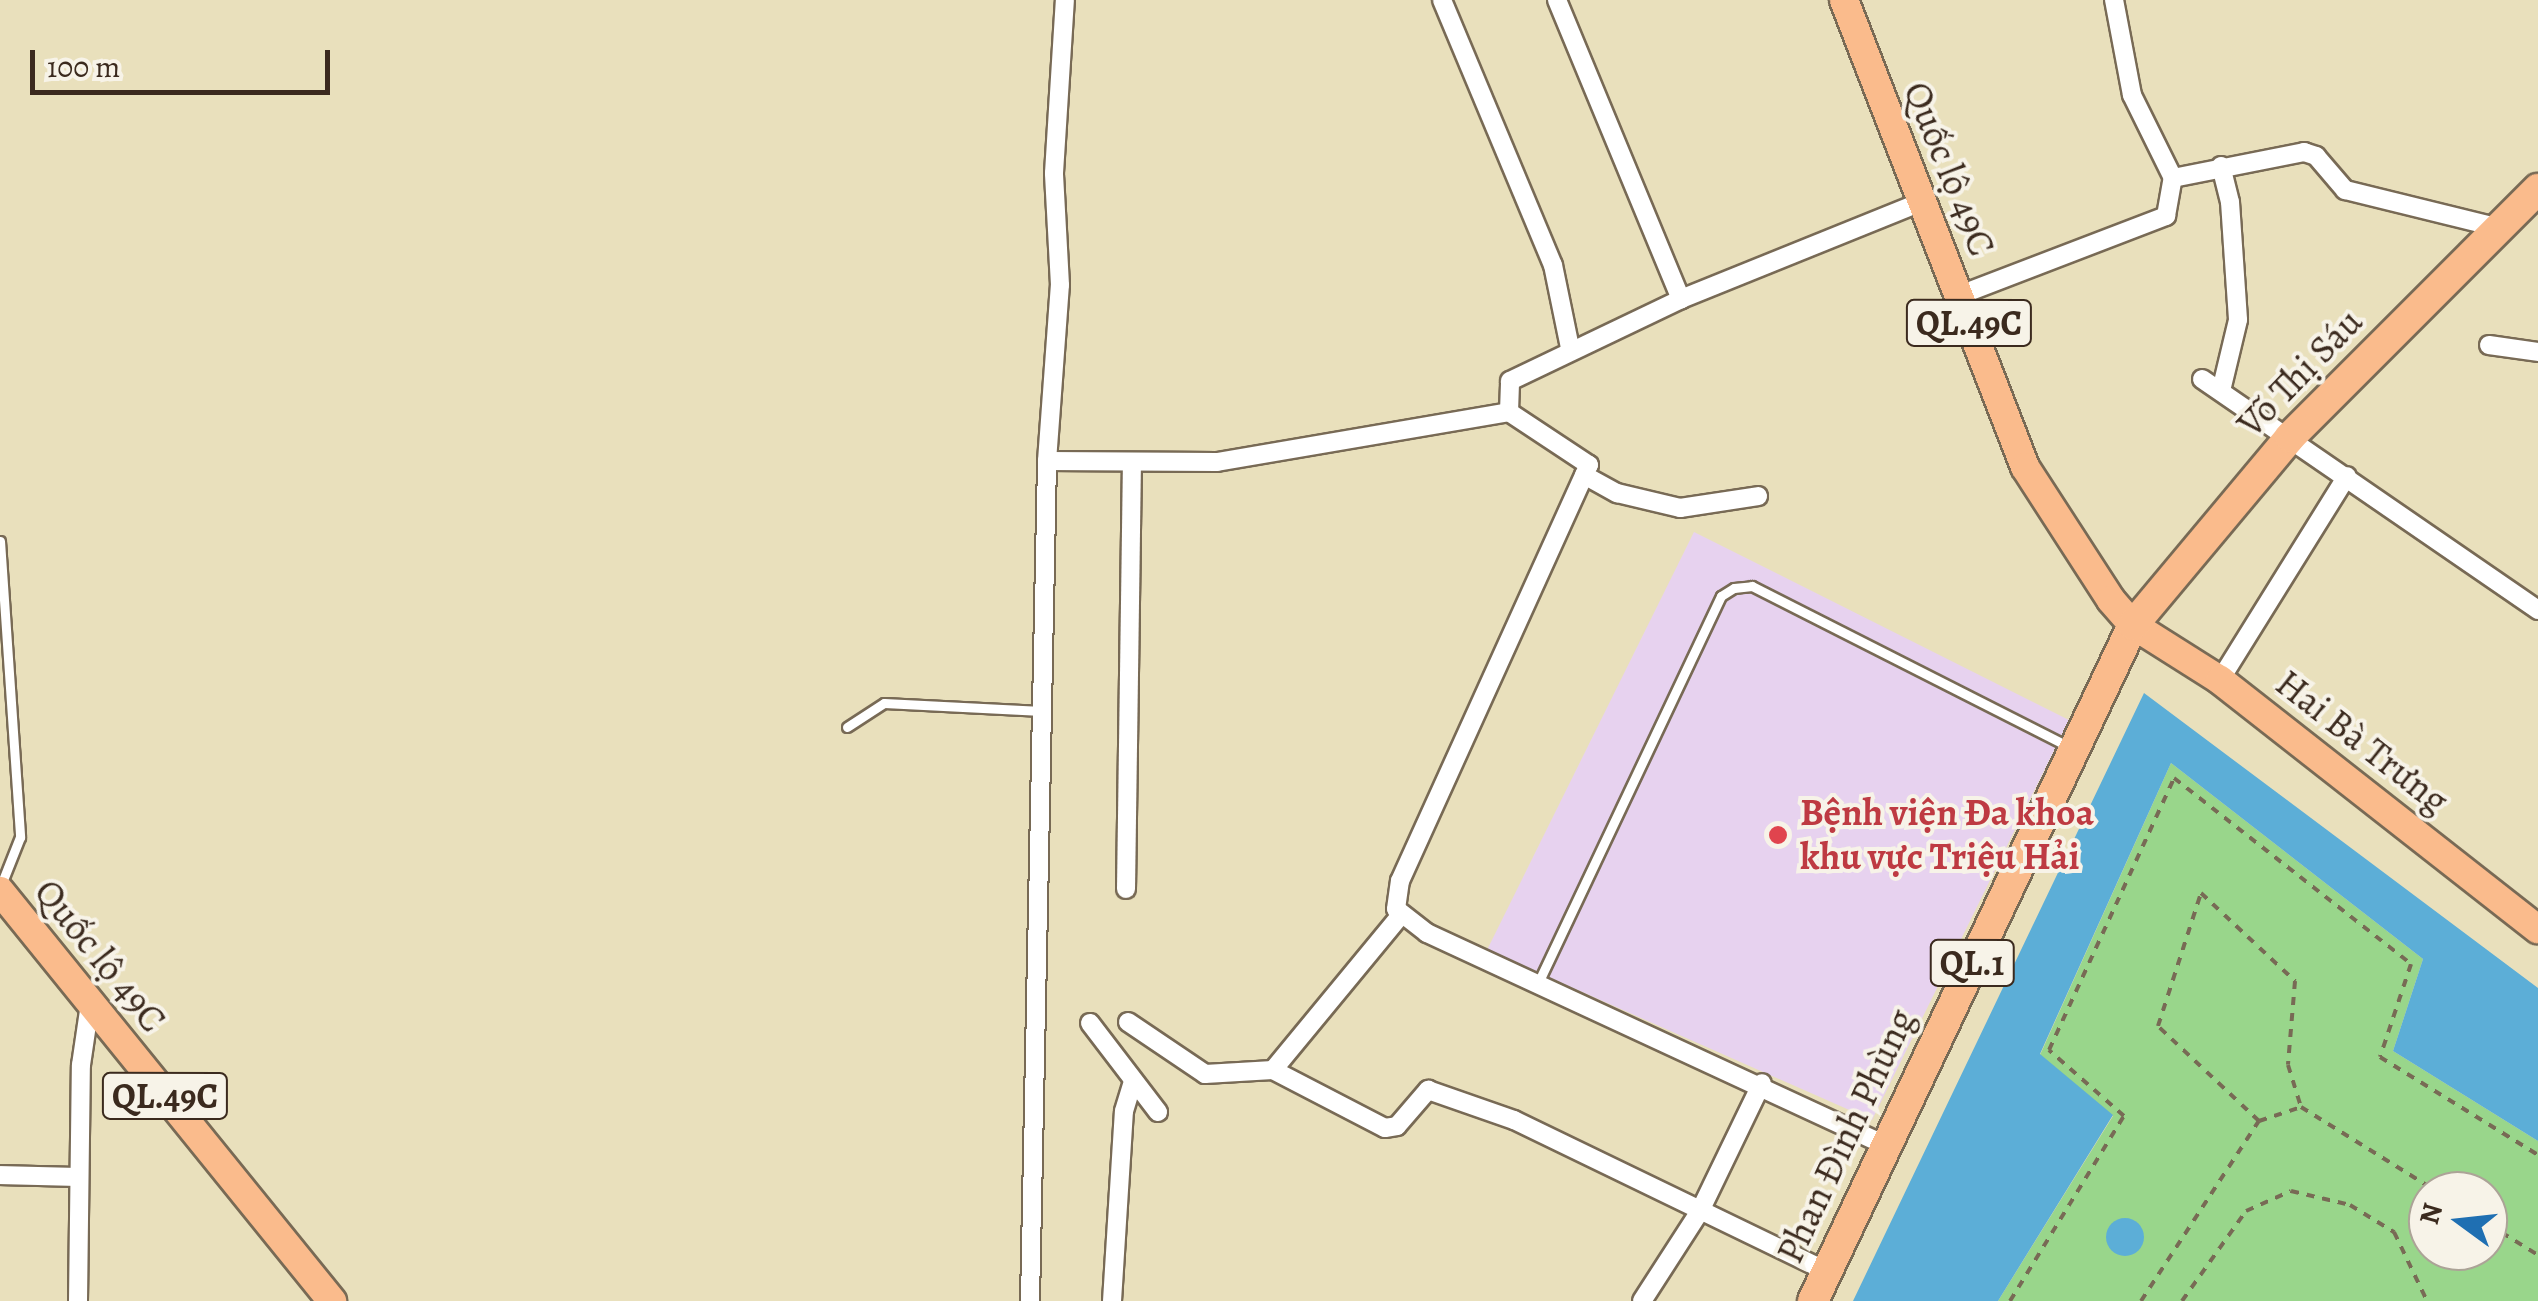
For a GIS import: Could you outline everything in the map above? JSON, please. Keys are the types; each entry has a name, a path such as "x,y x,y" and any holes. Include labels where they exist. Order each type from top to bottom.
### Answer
{"highway":[{"name":"Võ Thị Sáu","path":"2132,625 2290,437 2517,220 2538,189"},
{"name":"Phan Đình Phùng","path":"1813,1301 2132,625"}],"main road":[{"name":"Quốc lộ 49C","path":"1844,0 1919,203 1960,295 2025,467 2084,564 2132,625"},
{"name":"Hai Bà Trưng","path":"2132,625 2220,680 2538,929"},
{"name":"Quốc lộ 49C","path":"0,889 332,1301"}],"street":[{"path":"1030,1301 1045,712 1047,461 1060,311 1054,172 1065,0"},
{"path":"1442,0 1553,265 1570,348"},
{"path":"1557,0 1681,298"},
{"path":"1960,295 2157,224 2171,203 2173,178 2132,95 2114,0"},
{"path":"2173,178 2311,152 2344,190 2517,220"},
{"path":"2221,166 2238,320 2222,391"},
{"path":"1510,412 1510,380 1570,348 1681,298 1919,203"},
{"path":"2488,345 2538,352"},
{"path":"2202,378 2538,610"},
{"path":"1047,461 1132,464 1251,458 1510,412 1589,466 1400,880 1400,916 1273,1070"},
{"path":"1126,889 1132,464"},
{"path":"1584,475 1617,493 1680,508 1758,496"},
{"path":"2220,680 2347,476"},
{"path":"1400,916 1538,983 1762,1083 1885,1145"},
{"path":"78,1301 81,1065 90,1004"},
{"path":"1128,1022 1212,1076 1273,1070 1389,1129 1428,1090 1514,1120 1826,1271"},
{"path":"1090,1023 1132,1084 1158,1112"},
{"path":"1642,1301 1700,1210 1762,1083"},
{"path":"1112,1301 1124,1110 1132,1084"},
{"path":"0,1175 79,1176"}],"lane":[{"path":"0,541 20,838 0,889"},
{"path":"1538,983 1721,596 1734,588 1752,586 2074,749"},
{"path":"846,726 884,703 1045,712"}],"path":[{"path":"2010,1301 2124,1116 2049,1050 2174,778 2411,964 2380,1057 2538,1155"},
{"path":"2259,1120 2158,1026 2201,894 2295,980 2288,1066 2300,1107 2408,1174"},
{"path":"2142,1301 2259,1120 2300,1107"},
{"path":"2182,1301 2246,1211 2291,1191 2350,1205 2394,1232 2427,1301"},
{"path":"2508,1236 2538,1255"}],"shaded area":[{"name":"Bệnh viện Đa khoa khu vực Triệu Hải","path":"1694,532 2069,720 1872,1120 1487,950"}],"green space":[{"path":"2171,763 2423,959 2393,1051 2538,1141 2538,1301 1998,1301 2113,1116 2040,1055"}],"water":[{"path":"2144,693 2538,988 2538,1141 2393,1051 2423,959 2171,763 2040,1054 2113,1115 1998,1301 1853,1301"},
{"path":"2125,1218 2139,1223 2144,1237 2139,1251 2125,1256 2111,1251 2106,1237 2111,1223"}],"place":[{"name":"Bệnh viện Đa khoa khu vực Triệu Hải","path":"1778,835"}]}
